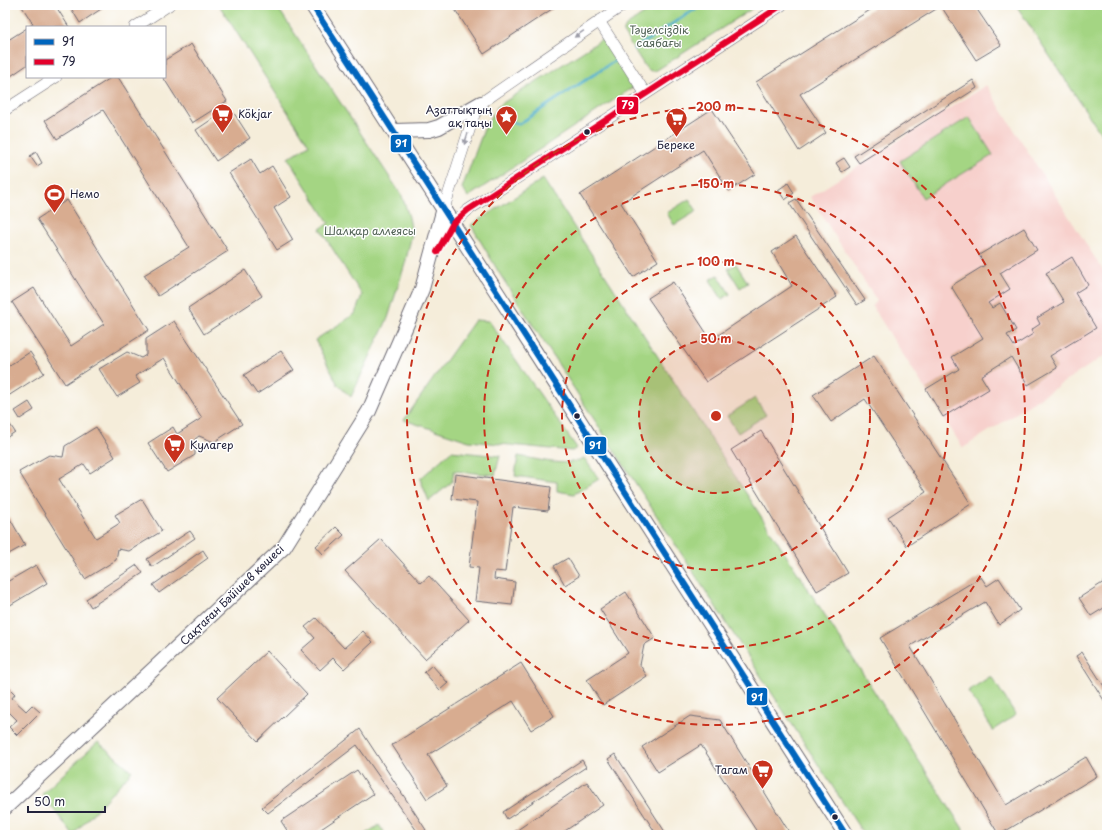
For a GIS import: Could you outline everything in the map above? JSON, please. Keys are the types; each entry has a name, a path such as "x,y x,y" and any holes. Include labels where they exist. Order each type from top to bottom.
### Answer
{"main road":[{"path":"312,5 846,835"},
{"path":"394,131 429,130 439,127 480,104"},
{"name":"Сақтаған Бәйішев көшесі","path":"5,808 284,547 365,419 412,315 428,271 444,208"},
{"name":"Сақтаған Бәйішев көшесі","path":"428,271 453,223"}],"street":[{"path":"137,26 169,5"},
{"path":"444,208 474,115 480,104 623,5"},
{"path":"453,223 468,210 645,93 782,5"},
{"path":"599,21 645,93"},
{"path":"5,110 54,78"}],"shaded area":[{"path":"986,85 1107,277 1107,354 963,448 872,306 877,301 810,197"}],"green space":[{"name":"Шалқар аллеясы","path":"219,5 276,5 402,196 409,217 412,234 405,264 388,318 351,397 338,385 315,340 355,314 362,295 320,229 329,223 288,158 309,145"},
{"name":"Тәуелсіздік саябағы","path":"657,5 758,5 657,70 651,71 646,68 624,34 624,30 626,26"},
{"path":"1016,5 1107,5 1107,143"},
{"name":"Тәуелсіздік саябағы","path":"604,38 635,86 468,197 462,188 486,124 498,106"},
{"path":"969,117 993,155 923,198 900,161"},
{"path":"543,179 967,835 864,835 501,276 471,225"},
{"path":"689,199 697,211 674,225 667,213"},
{"path":"736,264 748,283 740,288 728,269"},
{"path":"718,275 730,294 722,299 710,280"},
{"path":"475,320 489,321 577,448 572,451 469,441 404,420"},
{"path":"755,398 766,415 738,433 727,416"},
{"path":"451,451 500,456 495,475 454,471 452,482 429,501 420,479"},
{"path":"518,456 560,463 577,461 584,458 599,479 574,494 557,491 557,482 515,476"},
{"path":"991,676 1016,715 993,730 968,691"},
{"path":"98,742 132,771 73,835 42,794"},
{"path":"379,825 386,835 364,835"}],"building":[{"path":"21,5 55,5 68,26 30,26 33,24"},
{"path":"69,5 107,5 80,23"},
{"path":"452,5 490,5 492,8 498,5 558,5 484,54"},
{"path":"878,5 974,5 1001,45 976,60 941,6 800,94 826,133 799,151 756,82"},
{"path":"26,29 26,66 5,80 5,42"},
{"path":"191,44 227,101 192,123 164,78 166,78 166,59"},
{"path":"110,78 119,78 228,251 158,296 144,275 189,247 103,110 57,139 45,120"},
{"path":"973,80 977,88 859,163 854,156"},
{"name":"Kökjar","path":"230,107 250,138 216,161 196,130"},
{"path":"712,109 755,174 729,191 703,150 621,203 658,261 633,277 580,195"},
{"path":"36,152 42,163 37,166 30,156"},
{"path":"844,158 850,167 842,172 836,163"},
{"path":"251,159 260,174 272,166 291,197 274,208 293,240 277,250 229,173"},
{"path":"788,183 794,193 785,200 778,190"},
{"path":"796,199 865,300 857,305 789,203"},
{"path":"67,200 149,330 65,384 12,302 34,288 71,346 104,324 37,219"},
{"path":"1024,228 1037,250 1000,273 1010,289 988,303 992,308 1000,303 1016,330 1007,335 1014,346 1033,334 1031,330 1040,324 1037,318 1064,302 1046,273 1072,257 1088,285 1075,293 1096,328 1050,356 1057,368 1028,385 1011,357 981,376 989,389 943,417 926,389 959,369 952,357 983,338 951,286 985,265 979,255"},
{"path":"796,236 837,297 706,382 648,298 673,282 711,340 792,286 772,252"},
{"path":"245,270 262,296 204,334 188,308"},
{"path":"174,321 242,424 214,442 199,436 195,439 195,455 167,472 148,443 173,427 177,434 202,418 164,358 135,376 140,383 117,397 99,369 127,352 141,358 146,355 146,339"},
{"path":"281,351 294,370 257,394 244,375"},
{"path":"30,352 44,373 5,398 5,368"},
{"path":"874,356 971,504 907,546 888,517 926,492 865,399 831,422 813,395"},
{"path":"29,402 34,410 20,419 15,411"},
{"path":"5,417 15,432 6,438 5,437"},
{"path":"96,427 115,457 90,473 84,464 59,479 96,538 120,523 115,515 142,499 162,531 129,551 118,549 116,560 85,579 19,472 49,455 63,457 65,446"},
{"path":"761,431 848,573 817,591 731,450"},
{"path":"455,474 551,487 548,511 513,507 505,572 495,571 494,579 515,582 512,605 475,601 479,568 469,567 477,502 452,499"},
{"path":"9,517 25,545 5,556 5,519"},
{"path":"336,527 344,535 323,554 316,546"},
{"path":"190,531 195,538 152,567 147,559"},
{"path":"381,539 421,583 429,576 469,620 425,659 345,571"},
{"path":"203,550 208,558 159,593 153,585"},
{"path":"568,558 579,576 565,585 554,566"},
{"path":"36,565 47,583 7,607 5,604 5,583"},
{"path":"137,565 143,573 91,607 86,599"},
{"path":"981,577 987,586 999,578 1020,610 999,625 985,602 910,646 1006,805 1086,757 1097,776 999,835 880,638"},
{"path":"1107,580 1107,606 1091,616 1079,598"},
{"path":"626,592 655,638 644,645 640,665 647,676 603,705 587,680 628,653 600,609"},
{"path":"316,618 344,648 363,631 373,642 344,669 333,658 320,670 301,650 315,638 305,627"},
{"path":"267,651 307,694 258,741 217,698"},
{"path":"1082,652 1107,691 1107,705 1076,656"},
{"path":"1107,659 1107,667 1103,661"},
{"path":"521,663 554,716 531,730 513,701 428,755 447,786 427,799 392,745"},
{"path":"432,665 448,683 440,690 424,672"},
{"path":"8,687 15,694 12,698 26,711 32,705 40,712 17,735 9,727 17,720 5,708 5,690"},
{"path":"690,716 720,720 791,835 759,835 701,745 658,772 642,747"},
{"path":"360,729 426,830 419,834 357,745 268,813 262,807"},
{"path":"615,754 667,835 657,835 608,759"},
{"path":"582,760 586,767 507,819 503,812"},
{"path":"357,770 373,794 312,835 290,835 281,821"},
{"path":"587,782 603,805 559,835 510,835"}],"waterway":[{"path":"634,49 701,5"},
{"path":"508,121 519,124 619,58"}],"transit line":[{"name":"91","path":"312,5 846,835"},
{"name":"79","path":"437,252 453,223 468,210 782,5"}],"place":[{"name":"Kökjar","path":"223,134"},
{"name":"Азаттықтың ақ таңы","path":"507,136"},
{"name":"Береке","path":"676,138"},
{"name":"Немо","path":"54,214"},
{"name":"Кулагер","path":"175,464"},
{"name":"Тагам","path":"763,790"}]}
